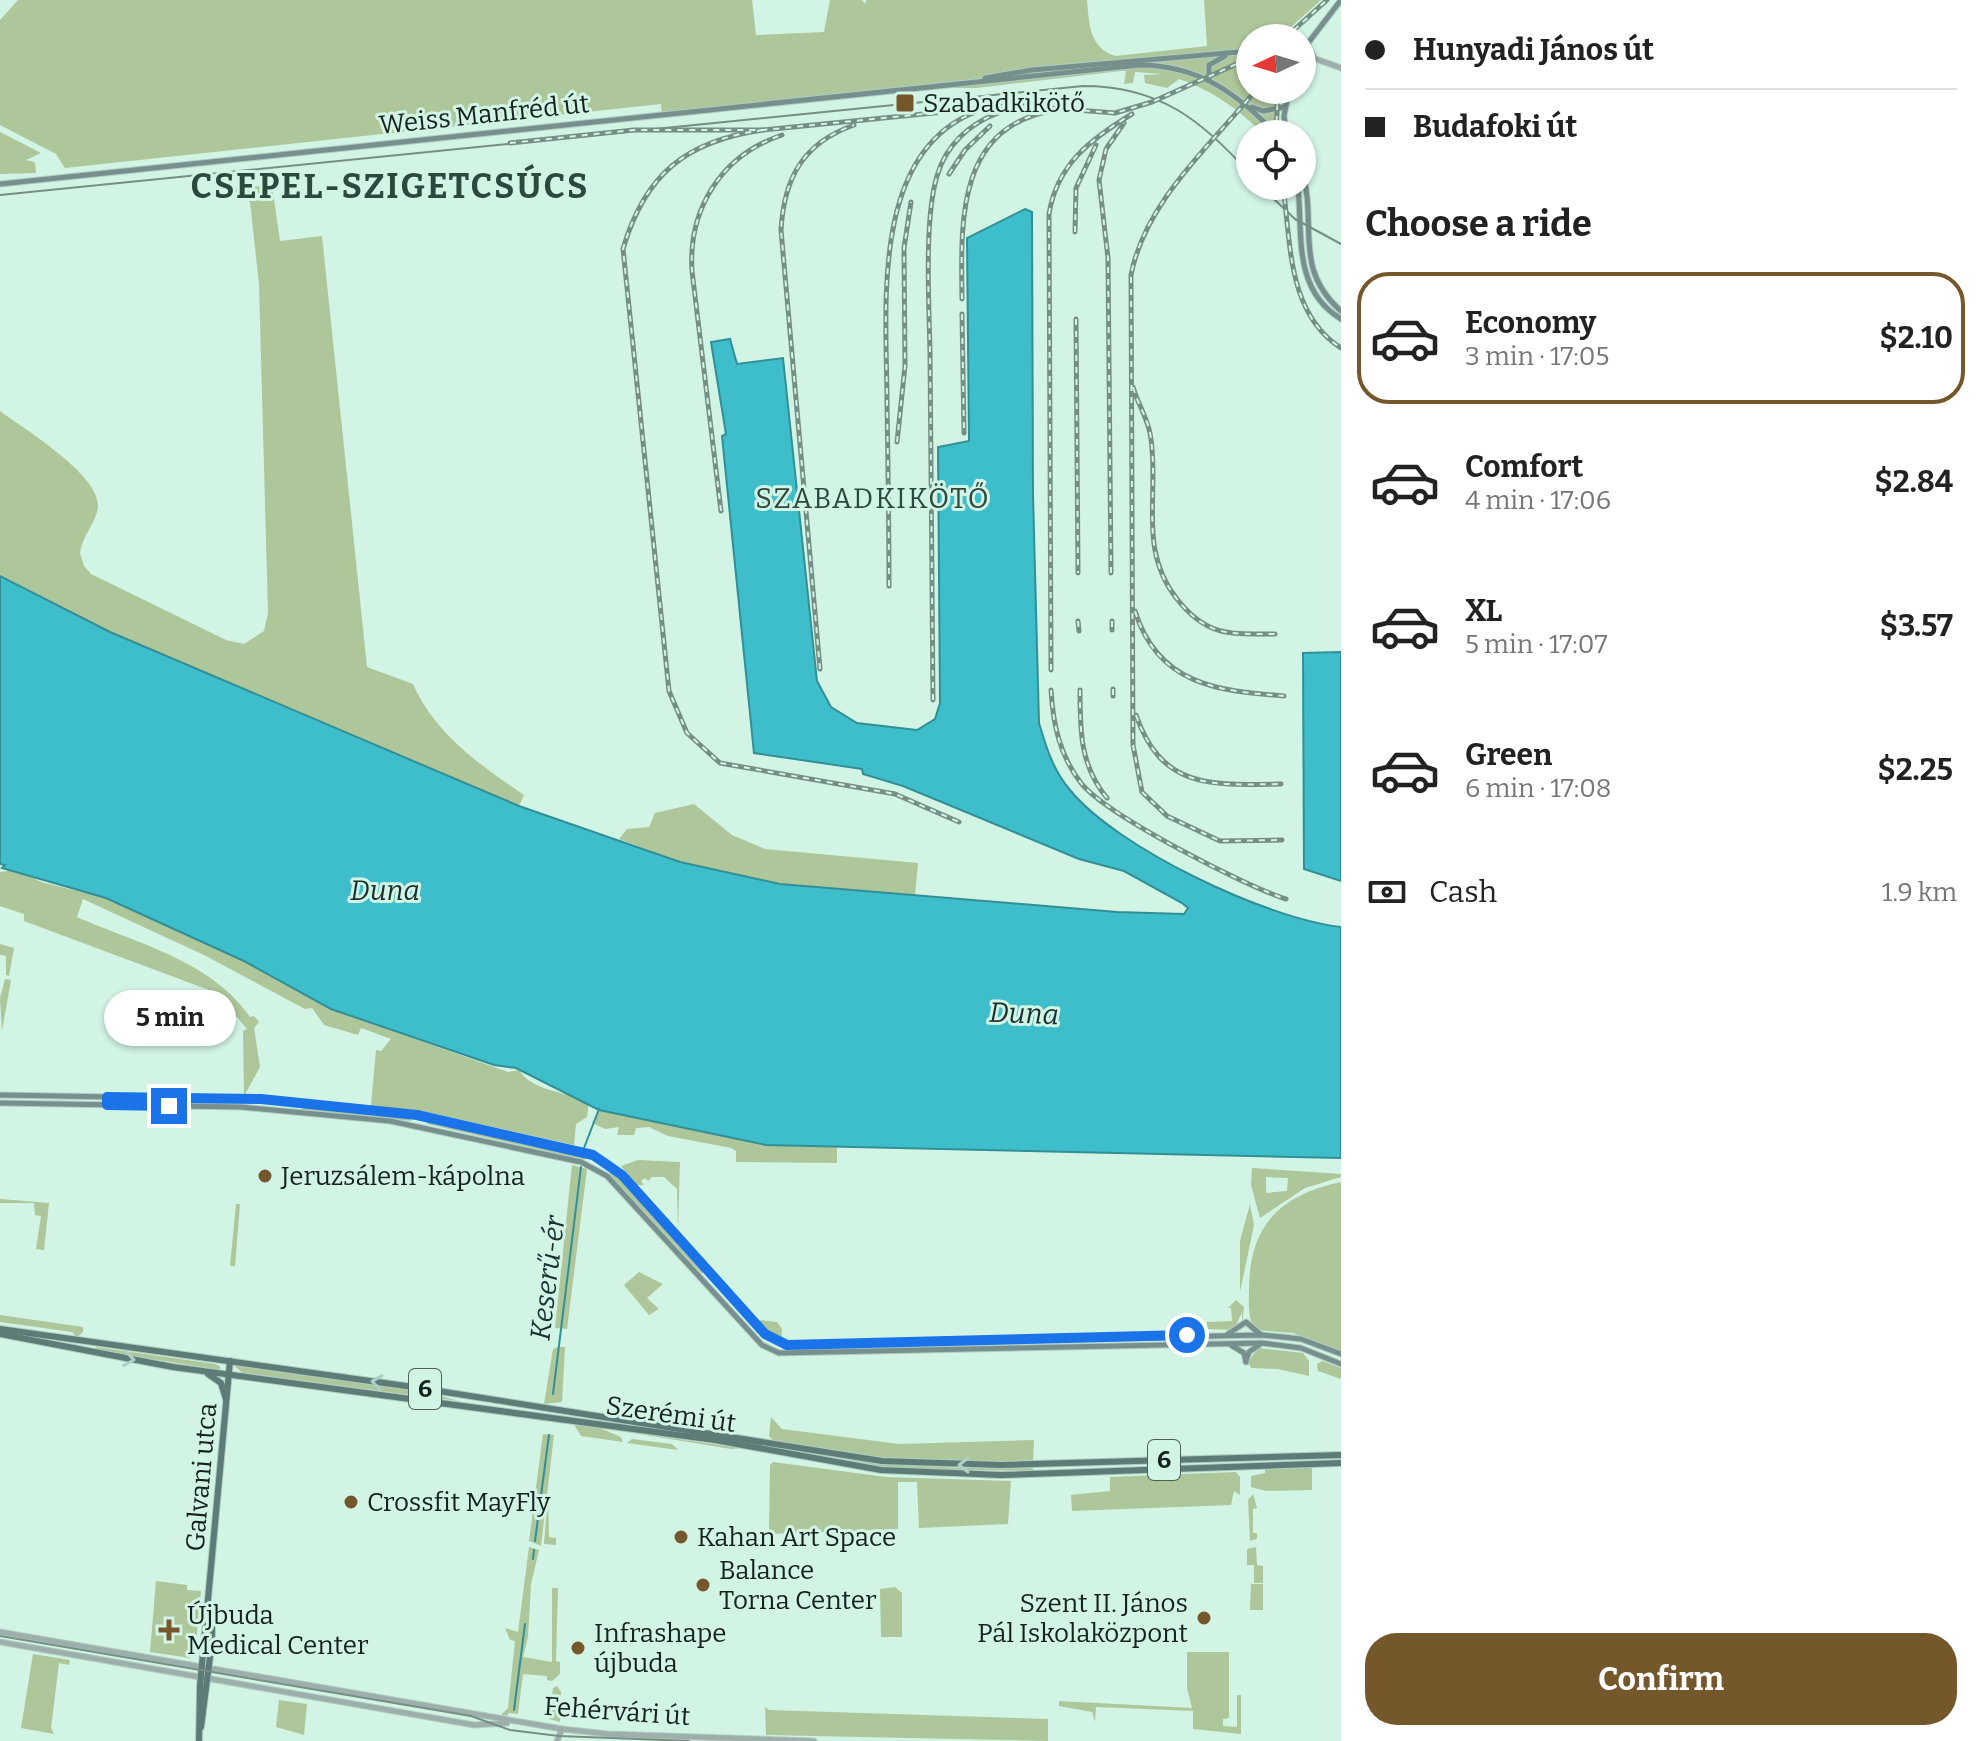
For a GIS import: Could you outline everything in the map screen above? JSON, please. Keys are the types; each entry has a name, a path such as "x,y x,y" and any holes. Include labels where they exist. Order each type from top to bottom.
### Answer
{"main road":[{"path":"1316,32 1341,0"},
{"name":"Weiss Manfréd út","path":"972,81 1032,70 1236,53"},
{"path":"1209,79 1209,65 1230,54"},
{"name":"Weiss Manfréd út","path":"0,184 972,81 1157,65 1209,79 1236,96"},
{"path":"1248,104 1263,111 1285,107"},
{"path":"1248,104 1263,120"},
{"path":"1285,120 1286,104"},
{"path":"1299,200 1303,265 1312,289 1341,319"},
{"path":"1307,200 1309,261 1313,274 1327,297 1341,311"},
{"path":"2,1095 295,1102 417,1115 593,1155 622,1175 765,1334 788,1345"},
{"path":"2,1095 10,1103"},
{"path":"10,1103 16,1096"},
{"path":"16,1096 26,1104"},
{"path":"107,1097 107,1105"},
{"path":"218,1099 218,1107"},
{"path":"294,1112 295,1102"},
{"path":"0,1103 218,1107 415,1124 590,1165 614,1183 773,1351 881,1352 1262,1343 1301,1348 1341,1364"},
{"path":"415,1124 417,1115"},
{"path":"701,1278 708,1272"},
{"path":"716,1294 723,1288"},
{"path":"1226,1335 1246,1322 1262,1335"},
{"name":"Szerémi út","path":"0,1332 230,1361 737,1436 830,1455 907,1463 1012,1465 1341,1455"},
{"name":"Szerémi út","path":"0,1332 201,1371 700,1437 830,1463 906,1472 1001,1475 1341,1463"},
{"path":"773,1351 788,1345 1262,1335 1301,1339 1341,1354"},
{"path":"1121,1336 1121,1344"},
{"path":"1027,1339 1027,1347"},
{"path":"988,1340 998,1348"},
{"path":"975,1349 988,1340"},
{"path":"930,1341 930,1350"},
{"path":"871,1343 871,1352"},
{"path":"880,1343 881,1352"},
{"path":"1226,1343 1244,1353 1246,1362 1249,1352 1262,1343"},
{"name":"Galvani utca","path":"199,1738 230,1361"},
{"path":"201,1371 221,1383 227,1407"}],"street":[{"path":"1316,59 1341,68"},
{"name":"Fehérvári út","path":"0,1632 480,1712 512,1722 562,1729 608,1734 814,1741"},
{"name":"Fehérvári út","path":"0,1642 474,1725 512,1722"},
{"path":"375,1707 395,1709 404,1701"},
{"path":"557,1741 562,1729"},
{"path":"562,1729 564,1741"}],"green space":[{"path":"18,0 752,0 756,35 824,32 830,0 862,0 865,4 866,0 1087,0 1095,41 1116,56 1207,46 1204,0 1321,0 1294,24 1236,24 1236,104 1278,104 1278,120 1248,120 1203,89 1179,79 1167,88 1145,83 1144,75 1163,74 1135,72 1133,83 1124,84 1126,71 1121,71 976,88 922,88 662,115 661,104 65,168 56,154 0,125 0,20"},
{"path":"0,132 41,153 26,160 35,162 36,173 0,174"},
{"path":"272,185 280,241 322,236 367,667 413,684 433,718 460,747 524,795 519,806 110,632 0,576 0,411 58,453 95,493 97,512 80,553 84,566 91,574 226,640 244,644 264,631 268,613 259,284 250,202 232,189"},
{"path":"694,804 732,835 765,849 918,863 915,895 780,884 680,862 619,839 627,829 649,827 655,813"},
{"path":"17,870 41,882 106,898 244,961 331,1009 508,1072 519,1070 541,1087 589,1103 587,1117 576,1124 574,1145 427,1112 371,1106 376,1050 381,1051 391,1039 361,1028 358,1035 324,1025 312,1008 305,1009 204,955 83,899 77,917 148,945 194,968 215,981 250,1017 254,1016 259,1022 254,1028 260,1067 244,1096 243,1031 247,1029 217,993 24,921 24,914 0,906 0,872"},
{"path":"0,944 14,948 9,976 6,975 6,956 0,955"},
{"path":"5,979 11,980 2,1031 0,998"},
{"path":"304,1106 408,1117 412,1121 300,1110"},
{"path":"600,1110 766,1145 837,1146 837,1163 736,1162 736,1151 731,1148 668,1136 649,1127 636,1128 634,1135 617,1135 619,1127 605,1129 592,1123"},
{"path":"427,1124 585,1155 585,1160"},
{"path":"638,1160 680,1162 678,1231 677,1189 664,1177 652,1177 648,1181 645,1178 641,1181 644,1185 637,1185 621,1166"},
{"path":"572,1165 587,1169 567,1329 555,1328"},
{"path":"1252,1168 1341,1174 1341,1177 1305,1188 1260,1218 1251,1185","holes":["1266,1177 1288,1178 1287,1191 1266,1193"]},
{"path":"614,1171 704,1270 702,1274 609,1174"},
{"path":"1341,1182 1341,1351 1293,1333 1256,1330 1250,1316 1249,1288 1255,1247 1262,1230 1272,1216 1301,1195"},
{"path":"0,1199 49,1203 44,1250 36,1249 41,1216 35,1215 34,1203 0,1203"},
{"path":"236,1204 240,1204 235,1266 230,1266"},
{"path":"1250,1204 1254,1225 1240,1292 1240,1241"},
{"path":"639,1272 663,1284 647,1298 659,1309 649,1315 624,1285"},
{"path":"1236,1300 1244,1307 1242,1324 1242,1312 1234,1330 1206,1329 1207,1322 1232,1321 1231,1308 1228,1308"},
{"path":"0,1315 83,1327 83,1332 77,1337 72,1332 0,1322"},
{"path":"759,1320 777,1322 782,1329 781,1340 766,1332"},
{"path":"96,1347 215,1364 220,1366 220,1370 96,1350"},
{"path":"565,1347 562,1402 544,1404 553,1349"},
{"path":"1258,1348 1303,1353 1309,1361 1309,1376 1278,1369 1251,1368 1248,1362"},
{"path":"1322,1361 1341,1368 1341,1379 1318,1371 1317,1364"},
{"path":"233,1365 413,1389 460,1401 244,1374"},
{"path":"771,1417 782,1429 899,1444 1034,1440 1033,1462 935,1462 805,1446 773,1440 769,1436"},
{"path":"573,1423 595,1426 621,1437 623,1442 581,1436"},
{"path":"609,1429 740,1448 731,1449"},
{"path":"543,1434 554,1435 541,1546 529,1541"},
{"path":"632,1439 672,1444 678,1450 627,1443"},
{"path":"832,1459 958,1468 1032,1467 1034,1471 899,1469"},
{"path":"773,1462 886,1477 1011,1481 1008,1524 919,1528 917,1482 898,1482 898,1529 769,1534 770,1465"},
{"path":"1312,1466 1312,1490 1266,1491 1251,1487 1251,1476 1265,1473 1265,1468"},
{"path":"1236,1472 1240,1477 1240,1495 1234,1491 1231,1505 1072,1511 1071,1495 1110,1491 1110,1477"},
{"path":"548,1494 549,1537 556,1538 556,1545 544,1544"},
{"path":"1253,1494 1257,1508 1253,1509 1253,1533 1257,1533 1257,1539 1250,1541 1248,1500"},
{"path":"529,1547 539,1550 531,1584 528,1637 523,1657 552,1662 552,1588 558,1588 556,1661 560,1662 560,1674 552,1681 547,1680 547,1676 523,1674 518,1714 509,1713 507,1716 501,1715 508,1708 515,1641 510,1640 505,1628 518,1632"},
{"path":"1256,1547 1257,1565 1263,1566 1263,1583 1254,1583 1254,1565 1247,1565 1247,1549"},
{"path":"156,1581 187,1585 187,1590 201,1591 195,1655 191,1654 190,1658 150,1652"},
{"path":"1251,1584 1263,1584 1263,1610 1250,1610"},
{"path":"895,1587 902,1593 902,1637 881,1637 880,1589"},
{"path":"1187,1652 1229,1652 1229,1718 1223,1719 1223,1726 1237,1727 1237,1695 1241,1695 1241,1734 1193,1729 1193,1711 1096,1707 1095,1722 1092,1712 1059,1706 1059,1701 1192,1708 1187,1688"},
{"path":"33,1654 70,1660 69,1665 59,1663 51,1728 54,1734 21,1728"},
{"path":"557,1686 561,1692 560,1722 549,1719 553,1688"},
{"path":"279,1700 307,1704 304,1735 276,1727"},
{"path":"765,1707 769,1710 1048,1719 1048,1741 766,1735"}],"water":[{"name":"Duna","path":"1025,209 1032,212 1033,495 1039,723 1044,741 1070,790 1092,812 1157,857 1195,877 1274,910 1341,927 1341,1158 766,1145 599,1110 516,1068 494,1065 331,1009 244,961 106,898 2,868 5,865 0,864 0,576 110,632 519,806 680,862 780,884 1117,912 1184,914 1188,908 1182,903 1124,871 1079,859 903,786 863,774 862,769 754,753 722,436 726,434 711,342 730,339 737,364 783,358 817,681 831,707 857,723 917,730 935,719 940,703 938,447 969,441 967,238"},
{"path":"1341,652 1341,881 1304,869 1303,653"}],"waterway":[{"name":"Keserű-ér","path":"584,1148 599,1109"},
{"name":"Keserű-ér","path":"553,1394 581,1167"},
{"name":"Keserű-ér","path":"535,1541 549,1435"},
{"name":"Keserű-ér","path":"533,1559 534,1550"},
{"name":"Keserű-ér","path":"514,1710 525,1624"}],"tram line":[{"path":"0,195 1083,86 1134,92 1157,100 1196,122 1236,159"},
{"path":"1275,200 1295,219 1341,244"},
{"path":"0,1636 471,1716 510,1730 559,1736 689,1741"}],"railway":[{"path":"1300,24 1327,0"},
{"path":"510,143 634,130 763,130 1014,105 1115,113 1152,102 1236,64"},
{"path":"1244,104 1165,199 1150,223 1131,275 1133,745 1142,792 1167,816 1220,841 1282,840"},
{"path":"1277,104 1277,120"},
{"path":"962,299 965,211 981,158 997,137 1021,121 1052,111"},
{"path":"889,586 886,326 891,240 900,200 916,164 939,134 973,113"},
{"path":"933,700 928,287 930,215 937,176 946,155 968,130 998,113"},
{"path":"1051,670 1049,214 1053,196 1068,167 1090,143 1132,114"},
{"path":"1111,573 1108,258 1099,180 1106,149 1124,123"},
{"path":"820,669 781,230 786,194 809,152 836,133 854,125"},
{"path":"949,174 965,150 990,126"},
{"path":"763,130 712,143 672,166 643,200 623,249 669,691 687,733 720,763 895,794 959,822"},
{"path":"721,511 692,271 692,248 703,206 726,170 761,144 782,135"},
{"path":"1075,232 1076,188 1096,145"},
{"path":"1285,200 1291,253 1301,296 1310,316 1323,333 1341,348"},
{"path":"897,442 905,366 904,248 911,202"},
{"path":"962,314 964,433"},
{"path":"1076,319 1078,573"},
{"path":"1133,387 1150,432 1154,542 1165,580 1188,611 1209,627 1232,633 1275,634"},
{"path":"1135,611 1145,636 1159,655 1175,669 1214,686 1284,696"},
{"path":"1078,621 1079,631"},
{"path":"1112,621 1112,630"},
{"path":"1113,689 1113,696"},
{"path":"1051,690 1056,728 1063,751 1074,773 1095,797 1178,848 1240,880 1286,899"},
{"path":"1080,690 1083,747 1091,773 1107,798"},
{"path":"1136,715 1147,740 1160,758 1175,770 1212,782 1281,784"}],"place":[{"name":"Szabadkikötő","path":"905,103"},
{"name":"Jeruzsálem-kápolna","path":"265,1176"},
{"name":"Crossfit MayFly","path":"351,1502"},
{"name":"Kahan Art Space","path":"681,1537"},
{"name":"Balance Torna Center","path":"703,1585"},
{"name":"Szent II. János Pál Iskolaközpont","path":"1204,1618"},
{"name":"Újbuda Medical Center","path":"169,1630"},
{"name":"Infrashape újbuda","path":"578,1648"}],"district":[{"name":"CSEPEL-SZIGETCSÚCS","path":"390,186"},
{"name":"SZABADKIKÖTŐ","path":"873,498"}],"route":[{"path":"169,1106 107,1105 107,1097 261,1099 417,1115 593,1155 622,1175 765,1334 787,1345 1187,1335"}]}
